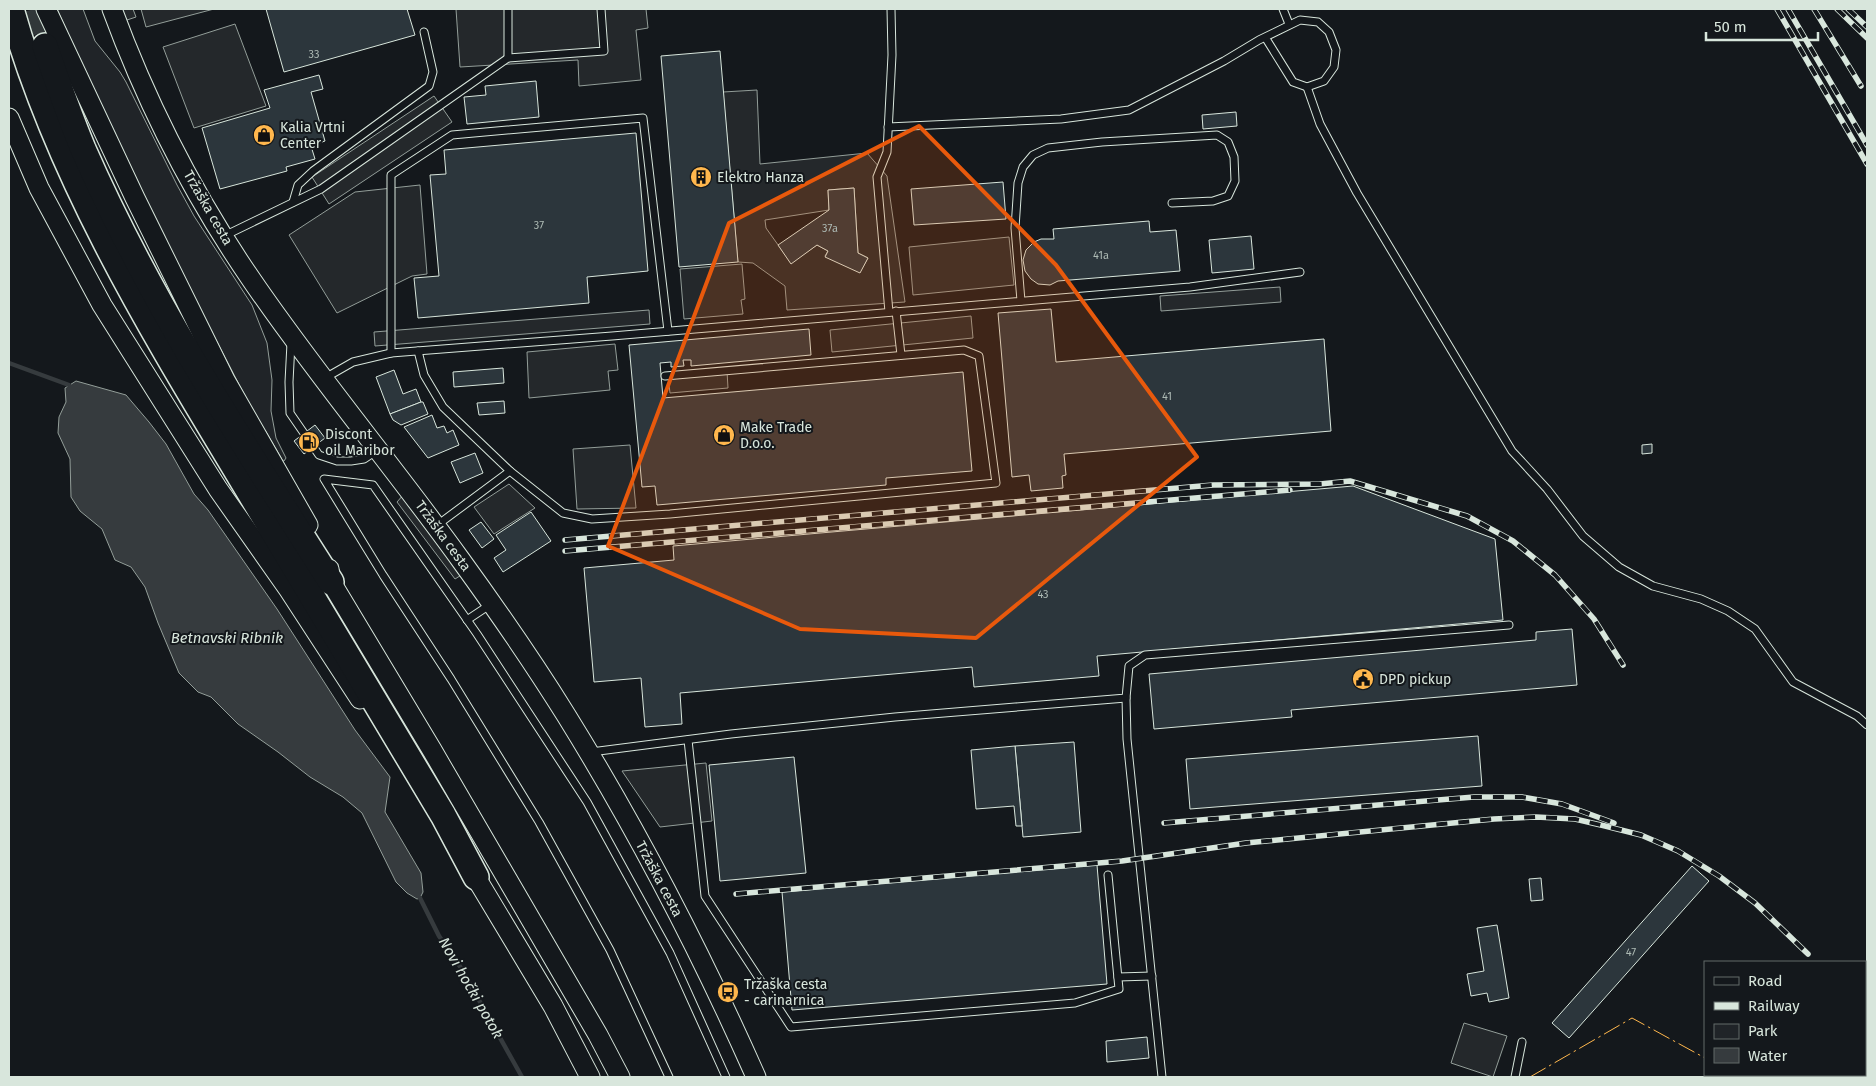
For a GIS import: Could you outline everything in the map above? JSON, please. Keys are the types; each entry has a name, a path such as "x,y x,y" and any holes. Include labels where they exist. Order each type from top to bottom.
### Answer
{"highway":[{"path":"11,9 25,54 54,131 92,217 123,277 184,384 443,815 476,877"},
{"path":"54,46 83,148 135,257 197,366 331,582"}],"main road":[{"path":"46,9 54,46"},
{"name":"Tržaška cesta","path":"112,9 160,122 200,198 252,281 436,526 566,714 661,881 730,1019 756,1077"},
{"path":"9,118 40,188 112,321 218,489 289,590 377,725 423,802 476,877 553,1006 590,1077"},
{"path":"331,582 432,750 598,1035 620,1077"}],"lane":[{"path":"508,9 508,58"},
{"path":"224,236 321,189 508,58 604,51 601,9"},
{"path":"892,9 892,55 887,152 877,177 893,312 901,355"},
{"path":"1282,9 1289,24"},
{"path":"888,127 1061,119 1129,110 1224,61 1265,37 1289,24 1300,20 1318,22 1329,32 1336,50 1334,67 1324,81 1308,88 1293,82 1265,37"},
{"path":"293,202 298,185 313,171 429,86 433,72 424,32"},
{"path":"1308,88 1320,124 1357,193 1507,443 1547,489 1583,536 1619,567 1653,586 1701,599 1728,611 1755,629 1793,682 1857,716 1867,725"},
{"path":"391,353 391,175 452,135 642,118 668,331"},
{"path":"1021,301 1015,228 1018,183 1023,167 1033,155 1048,148 1102,142 1217,135 1228,142 1234,157 1235,181 1228,196 1213,201 1172,203"},
{"path":"325,378 353,362 391,353 1190,287 1300,272"},
{"path":"292,335 289,382 290,413 319,454 337,460 350,461 364,459 379,450"},
{"path":"418,351 424,374 443,407 510,471 563,513 592,519 670,514 996,483 979,356 964,350 665,376"},
{"path":"436,526 510,471"},
{"path":"669,1077 610,950 539,822 324,479 373,485 468,620 587,802 670,953 726,1077"},
{"path":"468,620 491,603"},
{"path":"1162,1077 1127,739 1126,698 1129,666 1145,655 1509,625"},
{"path":"588,752 895,717 1126,698"},
{"path":"688,740 705,896 791,1027 1075,1003 1120,989 1108,875"},
{"path":"1118,977 1152,976"},
{"path":"1515,1077 1522,1042"}],"highlighted area":[{"path":"919,126 1056,265 1197,457 976,638 800,629 608,546 729,223"}],"green space":[{"path":"57,9 83,9 95,41 126,82 194,216 252,305 267,343 272,380 271,411 276,438 286,458 284,461 265,430 263,430 182,274 105,116"}],"shaded area":[{"path":"120,9 133,9 136,17 124,21"},
{"path":"141,9 214,9 146,27"},
{"path":"456,9 646,9 648,28 636,30 641,80 579,86 578,60 460,67"},
{"path":"235,24 266,106 194,128 163,47"},
{"path":"757,90 760,164 867,153 887,176 905,302 787,310 785,286 753,263 738,262 723,92","holes":["854,188 858,253 868,258 860,272 825,256 828,251 817,245 791,263 766,228 765,220 829,210 828,190"]},
{"path":"434,96 452,122 329,204 312,177"},
{"path":"420,185 427,274 412,276 337,313 289,235 355,192"},
{"path":"1009,237 1014,285 913,295 909,247"},
{"path":"742,264 745,299 741,300 743,314 684,319 680,269"},
{"path":"1280,287 1281,302 1161,311 1160,296"},
{"path":"649,310 650,324 375,346 374,332"},
{"path":"971,316 973,338 832,352 830,330"},
{"path":"615,344 618,370 608,371 610,390 529,398 527,352"},
{"path":"727,371 728,388 670,393 668,376"},
{"path":"630,445 636,508 577,509 573,449"},
{"path":"509,484 535,508 494,534 474,507"},
{"path":"404,494 463,574 455,579 397,502"},
{"path":"706,763 712,821 660,827 622,771"},
{"path":"1464,1023 1507,1036 1493,1077 1451,1063"}],"water":[{"name":"Betnavski Ribnik","path":"76,381 126,395 149,422 166,444 194,494 208,510 277,609 355,730 390,777 385,812 421,873 423,892 420,898 417,899 407,893 396,882 362,813 343,797 310,777 238,724 211,697 198,692 179,673 145,587 131,567 115,560 102,529 80,511 71,497 70,459 58,433 59,417 66,402 65,388"}],"building":[{"path":"266,9 407,9 415,35 284,72"},
{"name":"Elektro Hanza","path":"720,51 738,262 679,267 661,56"},
{"name":"Kalia Vrtni Center","path":"319,75 323,89 311,92 325,141 311,146 315,159 286,167 287,171 220,189 202,128 270,108 264,90"},
{"path":"536,81 539,117 467,124 464,97 486,95 485,86"},
{"path":"1236,112 1237,126 1203,129 1202,115"},
{"path":"636,133 648,271 587,277 589,303 418,318 414,278 439,276 430,175 446,174 444,150"},
{"path":"1003,182 1006,219 914,225 911,189"},
{"path":"854,188 858,253 868,258 860,273 825,257 828,251 817,245 791,264 778,245 829,210 828,190"},
{"path":"1149,221 1150,232 1176,230 1180,271 1058,281 1050,285 1038,284 1025,271 1023,260 1026,250 1034,242 1041,239 1054,239 1053,229"},
{"path":"1251,236 1254,269 1212,273 1209,240"},
{"path":"1051,309 1056,362 1324,339 1331,431 1064,454 1066,475 1062,476 1063,488 1031,491 1029,475 1012,477 998,313"},
{"path":"809,329 811,355 691,366 691,360 683,360 684,366 671,367 671,362 660,363 663,398 963,372 972,471 886,478 886,485 657,505 655,486 642,487 629,345"},
{"path":"503,368 504,383 454,387 453,372"},
{"path":"394,370 403,394 416,389 421,402 390,414 376,377"},
{"path":"504,401 505,413 479,415 477,403"},
{"path":"423,402 428,414 401,425 393,420 390,414"},
{"path":"432,415 437,428 444,426 447,433 453,430 459,445 428,458 404,427"},
{"path":"315,425 325,438 304,454 294,441"},
{"path":"1652,444 1652,453 1642,454 1642,445"},
{"path":"475,453 483,473 460,483 451,462"},
{"path":"1353,486 1495,539 1503,620 1097,656 1099,676 974,687 972,667 680,693 682,724 645,727 641,678 594,682 584,568 674,560 673,546"},
{"path":"531,512 551,541 503,572 494,558 506,550 496,535"},
{"path":"481,522 494,539 482,548 469,530"},
{"name":"DPD pickup","path":"1572,629 1577,685 1291,710 1292,717 1154,729 1149,674 1536,640 1536,632"},
{"path":"1478,736 1482,786 1190,809 1186,759"},
{"path":"1074,742 1081,832 1023,837 1015,746"},
{"path":"1015,746 1022,826 1016,826 1014,806 976,809 971,750"},
{"path":"794,757 806,873 720,881 709,765"},
{"path":"1097,865 1107,984 792,1010 782,892"},
{"path":"1692,866 1709,881 1569,1038 1552,1023"},
{"path":"1541,878 1543,900 1531,901 1529,879"},
{"path":"1497,925 1509,998 1489,1002 1487,993 1471,996 1467,974 1484,971 1477,928"},
{"path":"1147,1037 1149,1058 1107,1062 1106,1041"}],"waterway":[{"path":"9,363 69,385"},
{"name":"Novi hočki potok","path":"420,898 439,936 461,968 522,1077"}],"tunnel":[{"path":"34,9 45,46"}],"railway":[{"path":"1777,9 1867,164"},
{"path":"1788,9 1867,145"},
{"path":"1814,9 1861,86"},
{"path":"1837,9 1867,38"},
{"path":"1848,9 1867,27"},
{"path":"565,540 1213,485 1320,484 1350,481 1467,516 1513,541 1555,575 1594,619 1623,665"},
{"path":"565,551 1290,490"},
{"path":"1164,823 1474,797 1522,797 1562,804 1614,823"},
{"path":"736,894 1122,861 1246,843 1494,819 1536,817 1575,819 1641,835 1678,851 1719,876 1755,903 1808,954"}],"power":[{"path":"1530,1077 1632,1018 1704,1057"}],"place":[{"name":"Kalia Vrtni Center","path":"264,135"},
{"name":"Elektro Hanza","path":"701,177"},
{"name":"Make Trade D.o.o.","path":"724,435"},
{"name":"Discont oil Maribor","path":"309,442"},
{"name":"DPD pickup","path":"1363,679"},
{"name":"Tržaška cesta - carinarnica","path":"728,992"}]}
